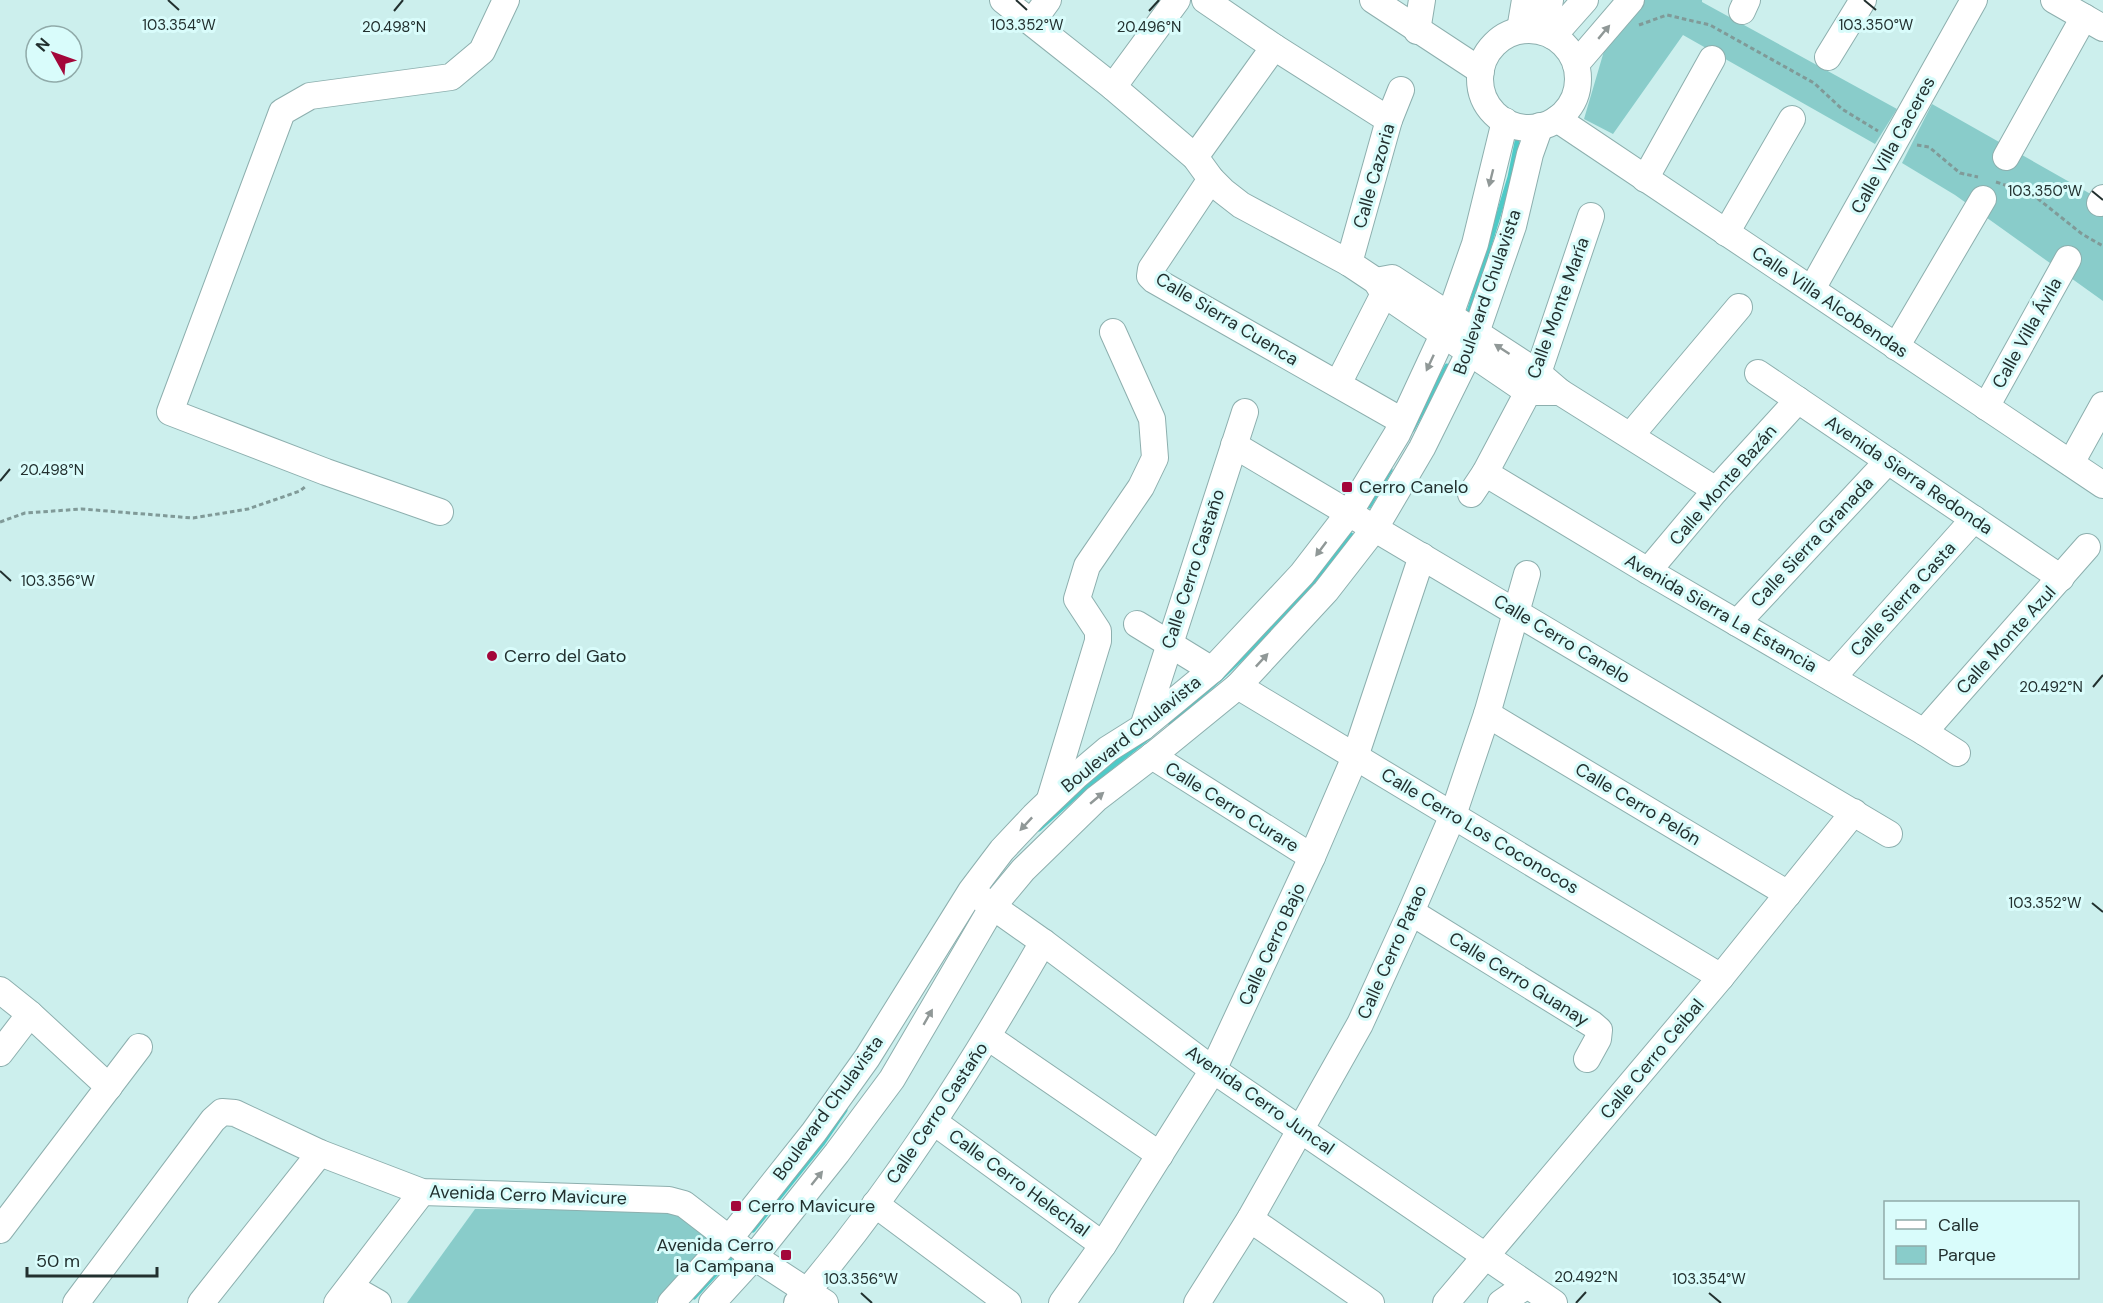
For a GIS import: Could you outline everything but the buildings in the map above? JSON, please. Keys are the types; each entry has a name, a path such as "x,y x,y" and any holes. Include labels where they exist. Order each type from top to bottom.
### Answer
{"street":[{"path":"440,512 326,472 170,412 282,112 310,96 450,77 482,51 506,0"},
{"path":"1003,0 1113,87 1196,157 1211,179 1241,205 1384,284 1533,382 1560,392 1716,490"},
{"path":"1032,22 1048,0"},
{"path":"1113,87 1177,0"},
{"path":"1205,0 1389,120"},
{"path":"1373,0 1481,71"},
{"path":"1417,31 1422,0"},
{"path":"1525,0 1539,33 1571,52 1576,64 1631,0"},
{"path":"1539,33 1550,0"},
{"path":"1549,123 1528,128 1516,126 1493,112 1485,100 1481,86 1481,71 1494,44 1506,35 1539,33 1585,0"},
{"path":"1828,57 1863,0"},
{"name":"Calle Villa Caceres","path":"1812,289 1974,0"},
{"path":"2006,157 2094,23 2054,0"},
{"path":"1196,157 1274,47"},
{"path":"1645,179 1712,59"},
{"name":"Boulevard Chulavista","path":"712,1303 754,1257 837,1153 892,1079 993,906 1023,870 1096,799 1238,686 1326,591 1375,528 1422,448 1457,380 1473,343 1513,226 1530,154 1549,123 1568,108 1575,94 1578,79 1576,64"},
{"name":"Calle Cazoria","path":"1349,264 1389,120 1401,90"},
{"path":"1726,233 1792,118"},
{"name":"Boulevard Chulavista","path":"671,1303 729,1239 814,1132 867,1058 971,891 1002,850 1049,802 1108,749 1143,727 1212,670 1302,574 1349,513 1397,434 1447,324 1475,244 1505,121"},
{"name":"Calle Villa Alcobendas","path":"1549,123 1645,179 2103,485"},
{"name":"Calle Sierra Cuenca","path":"1211,179 1151,269 1150,276 1402,422"},
{"path":"1896,347 1985,186"},
{"name":"Calle Monte María","path":"1478,483 1533,382 1591,216"},
{"name":"Calle Villa Ávila","path":"1986,407 2068,259"},
{"path":"1338,384 1384,284"},
{"path":"1630,435 1738,308"},
{"path":"1049,802 1098,641 1098,631 1077,599 1087,566 1141,487 1155,458 1152,419 1113,332"},
{"name":"Avenida Sierra Redonda","path":"1758,373 2061,578"},
{"name":"Calle Monte Bazán","path":"1648,572 1716,490 1798,400"},
{"path":"2071,463 2103,405"},
{"name":"Calle Cerro Castaño","path":"1143,727 1245,412"},
{"name":"Calle Cerro Canelo","path":"1234,445 1889,834"},
{"name":"Calle Sierra Granada","path":"1737,622 1888,461"},
{"name":"Avenida Sierra La Estancia","path":"1478,483 1648,572 1737,622 1957,753"},
{"name":"Calle Sierra Casta","path":"1832,678 1974,519"},
{"name":"Calle Monte Azul","path":"1924,732 2087,547"},
{"name":"Calle Cerro Bajo","path":"1062,1303 1103,1245 1214,1070 1312,857 1355,757 1422,556"},
{"name":"Calle Cerro Patao","path":"1197,1303 1250,1219 1360,1024 1411,912 1453,815 1487,714 1527,574"},
{"path":"1137,624 1212,670"},
{"name":"Calle Cerro Los Coconocos","path":"1238,686 1721,977"},
{"name":"Calle Cerro Pelón","path":"1487,714 1788,894"},
{"name":"Calle Cerro Curare","path":"1152,756 1312,857"},
{"name":"Calle Cerro Ceibal","path":"1446,1303 1721,977 1854,812"},
{"name":"Avenida Cerro Juncal","path":"971,891 1214,1070 1554,1303"},
{"name":"Calle Cerro Guanay","path":"1411,912 1592,1024 1599,1030 1598,1039 1587,1059"},
{"name":"Calle Cerro Castaño","path":"810,1299 934,1122 988,1037 1043,942"},
{"path":"0,990 30,1014 109,1087"},
{"path":"0,1053 30,1014"},
{"path":"988,1037 1160,1155"},
{"path":"0,1230 139,1047"},
{"name":"Avenida Cerro Mavicure","path":"76,1303 213,1120 222,1112 235,1113 320,1153 422,1192 669,1200 684,1204 810,1299"},
{"name":"Calle Cerro Helechal","path":"934,1122 1103,1245"},
{"path":"201,1303 320,1153"},
{"path":"378,1303 344,1295 422,1192"},
{"path":"875,1204 1008,1303"},
{"path":"1250,1219 1371,1303"},
{"path":"1501,1303 1527,1285"}],"path":[{"path":"1637,26 1667,15 1710,25 1814,83 1842,109 1895,141 1929,147 1960,173 1985,186 2032,194 2082,234 2103,246"},
{"path":"0,522 25,513 81,509 192,518 248,509 300,491 326,472"}],"green space":[{"path":"1645,0 1702,0 1897,109 1875,144 1683,35 1613,134 1584,119 1604,51"},
{"path":"1932,104 2103,201 2103,301 1955,195 1902,163"},
{"path":"475,1209 666,1211 680,1215 713,1238 655,1303 407,1303"}],"waterway":[{"path":"1469,312 1510,177 1517,142"},
{"path":"1412,430 1447,366"},
{"path":"1369,506 1390,470"},
{"path":"1169,722 1219,680 1266,634 1351,535"},
{"path":"1039,829 1086,787 1149,737"},
{"path":"753,1230 822,1144 845,1110"},
{"path":"694,1297 734,1254"}],"place":[{"name":"Cerro Canelo","path":"1347,487"},
{"name":"Cerro del Gato","path":"492,656"},
{"name":"Cerro Mavicure","path":"736,1206"},
{"name":"Avenida Cerro la Campana","path":"786,1255"}]}
